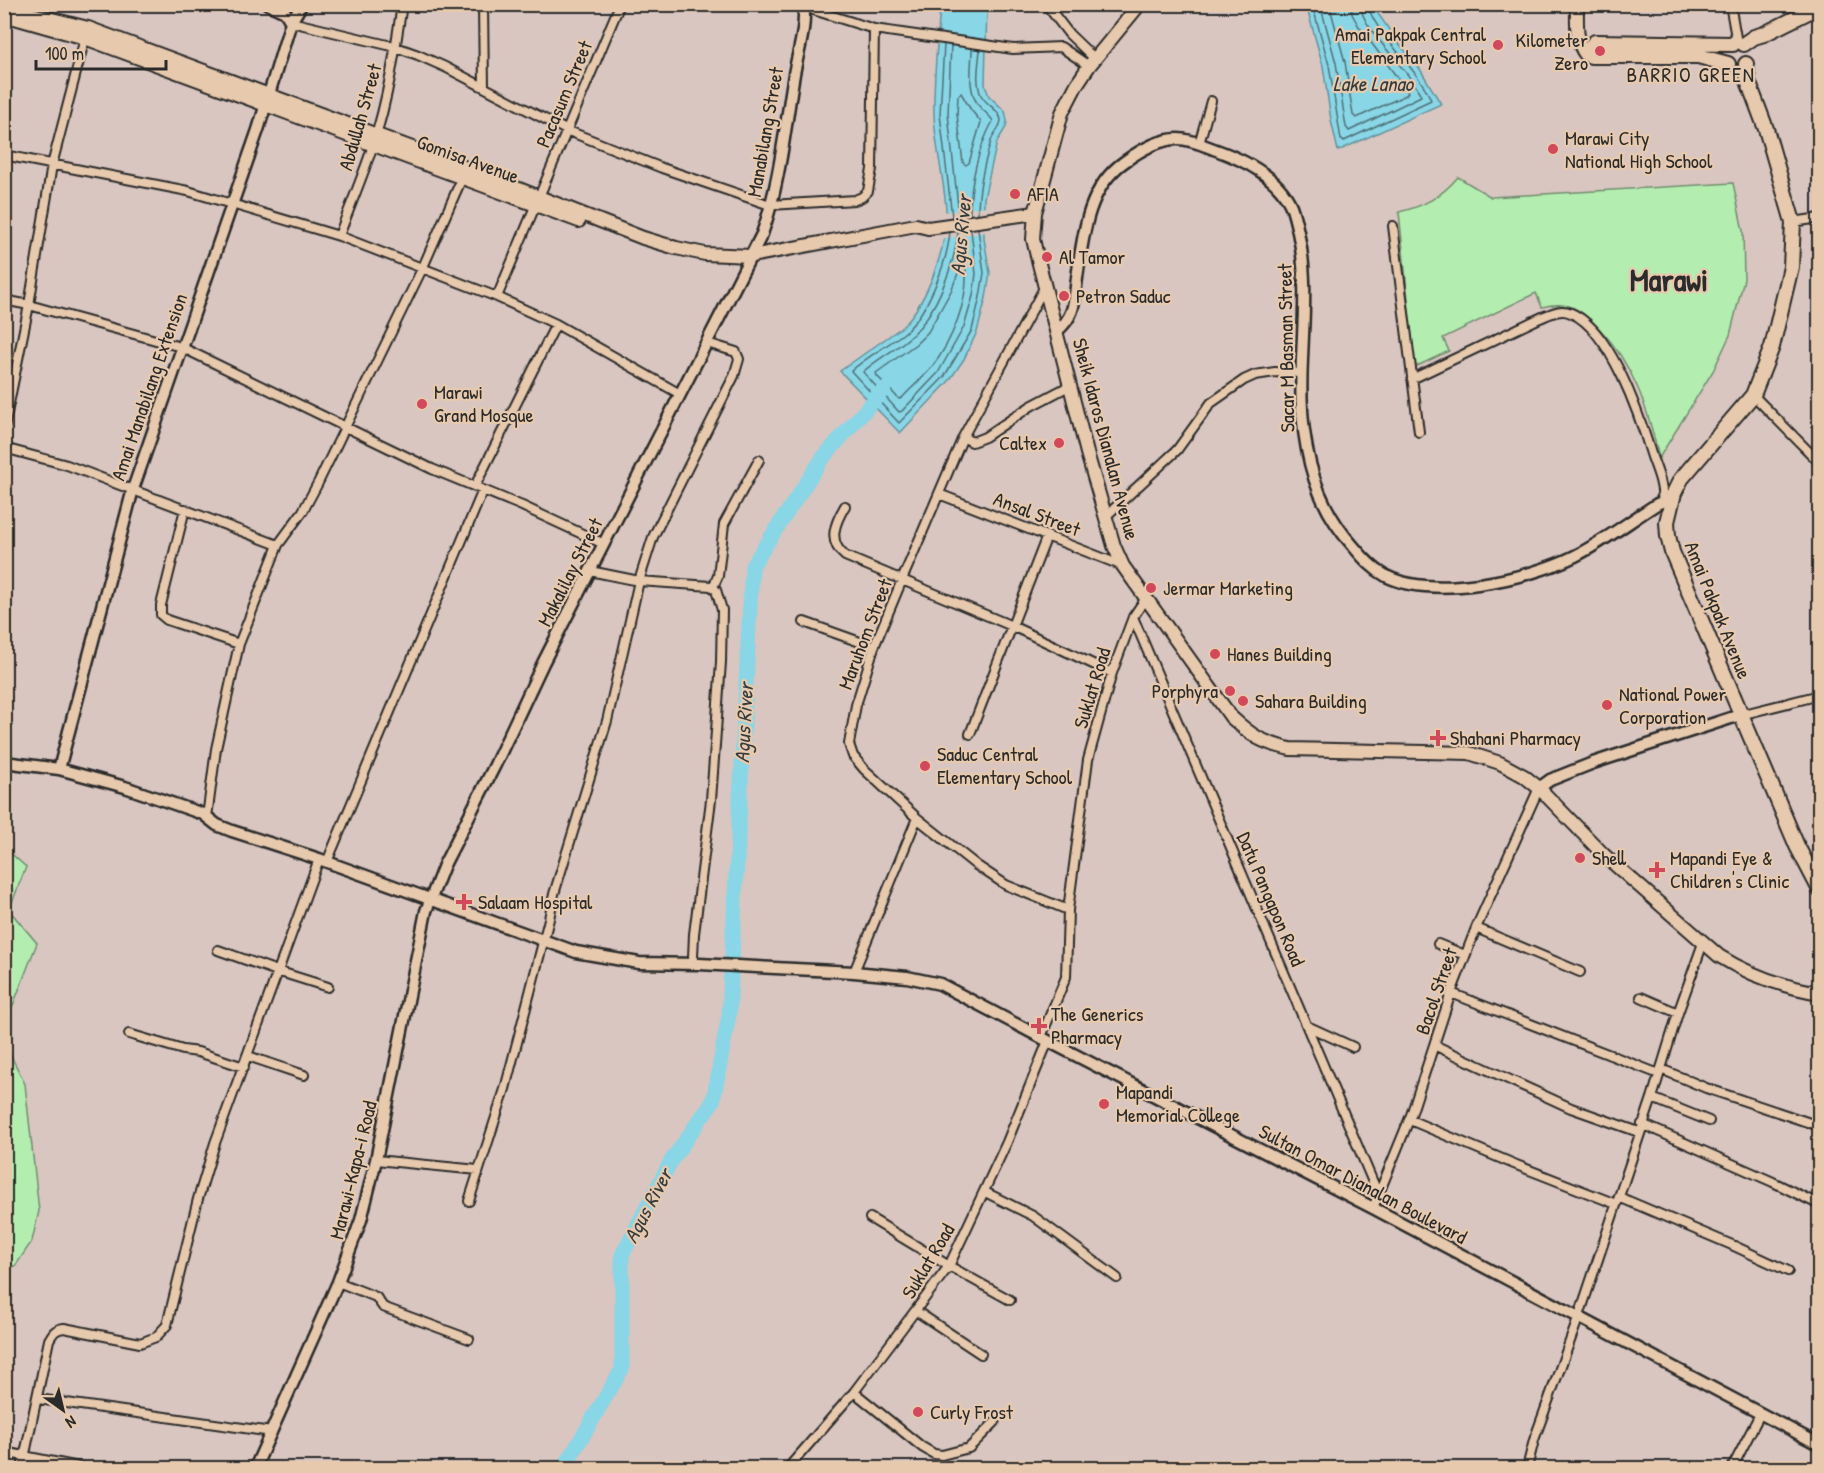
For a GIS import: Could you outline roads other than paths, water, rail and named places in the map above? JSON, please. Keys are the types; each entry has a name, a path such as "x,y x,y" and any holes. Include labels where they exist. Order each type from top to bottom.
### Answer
{"highway":[{"path":"1730,65 1726,53 1753,47 1764,34 1820,6"},
{"path":"1595,42 1742,50 1739,68 1698,56 1591,56 1590,47 1595,42"},
{"name":"Amai Pakpak Avenue","path":"1742,50 1748,81 1766,129 1793,222 1791,267 1772,347 1753,395 1681,479 1667,500 1669,544 1797,846 1820,890"},
{"name":"Amai Pakpak Avenue","path":"1730,65 1748,81"}],"main road":[{"path":"268,4 285,12 291,22"},
{"name":"Amai Manabilang Extension","path":"59,770 133,489 267,101 291,22 302,4"},
{"name":"Sheik Idaros Dianalan Avenue","path":"1140,4 1092,62 1062,113 1035,213 1033,238 1069,386 1105,517 1123,566 1231,717 1248,733 1264,743 1290,748 1469,753 1500,763 1524,776 1539,788 1604,855 1719,956 1754,975 1793,988 1820,993"},
{"path":"1577,4 1577,28 1583,51 1591,56"},
{"name":"Manabilang Street","path":"749,259 762,234 770,205 803,21 803,6"},
{"name":"Gomisa Avenue","path":"4,7 88,28 267,101"},
{"name":"Gomisa Avenue","path":"4,15 85,38 267,101 537,200 642,244 704,261 749,259 917,233 932,227 1035,213"},
{"path":"1577,28 1595,42"},
{"name":"Sacar M Basman Street","path":"1057,331 1071,315 1092,203 1104,180 1125,161 1149,146 1180,139 1199,144 1227,154 1260,171 1290,203 1301,246 1304,272 1300,372 1304,430 1315,484 1339,530 1370,566 1395,580 1424,584 1462,586 1520,577 1576,556 1667,500"},
{"name":"Gomisa Avenue","path":"374,140 462,178 537,200"},
{"name":"Makalilay Street","path":"430,900 444,865 590,571 749,259"},
{"path":"1539,788 1550,780 1593,763 1740,715"},
{"name":"Sultan Omar Dianalan Boulevard","path":"4,762 59,770 125,787 207,817 223,828 323,861 576,952 616,961 639,963 696,960 906,977 940,984 1373,1208 1578,1319 1820,1445"},
{"name":"Marawi-Kapa-i Road","path":"255,1468 338,1282 361,1220 376,1160 430,900"}],"street":[{"name":"Abdullah Street","path":"339,236 374,140 389,85 402,4"},
{"path":"483,4 484,87"},
{"name":"Pacasum Street","path":"497,297 620,4"},
{"path":"1046,4 1092,62"},
{"path":"1730,4 1742,50"},
{"path":"803,6 874,29 1013,49 1061,47 1092,62"},
{"path":"291,22 396,46 432,61 566,130 662,168 770,205 849,201 862,197 868,191 872,169 874,29"},
{"path":"4,428 29,304 52,165 85,38"},
{"path":"1199,144 1211,101"},
{"path":"4,155 188,191 339,236 497,297 556,324 680,394"},
{"path":"207,817 216,749 239,644 278,545 303,511 423,267 462,178"},
{"path":"1793,222 1820,218"},
{"path":"1393,226 1419,432"},
{"name":"Maruhom Street","path":"1045,287 963,437 874,647 849,736 850,751 864,769 917,818 976,865 1006,885 1068,910"},
{"path":"4,300 29,304 181,347 432,469 604,544"},
{"path":"1412,379 1540,318 1559,311 1572,313 1601,341 1620,370 1645,432 1667,500"},
{"path":"22,1468 49,1340 58,1328 140,1343 156,1337 167,1325 198,1199 215,1143 277,972 479,488 556,324"},
{"path":"469,1202 505,1089 554,894 607,721 639,581 653,537 736,369 739,358 736,352 707,343"},
{"path":"1105,517 1177,450 1211,403 1255,375 1300,372"},
{"path":"963,437 972,442 985,437 1031,406 1069,386"},
{"path":"1753,395 1820,463"},
{"path":"4,448 67,465 278,545"},
{"path":"713,587 718,576 724,524 759,460"},
{"name":"Ansal Street","path":"939,494 1123,566"},
{"path":"845,506 839,516 834,534 837,550 844,556 1012,626 1112,673"},
{"path":"185,509 160,605 161,615 167,620 239,644"},
{"path":"970,734 1047,536"},
{"path":"590,571 639,581 711,585 722,610 721,662 711,800 694,934 696,960"},
{"name":"Suklat Road","path":"788,1468 854,1392 949,1266 1007,1142 1066,977 1068,910 1088,760 1112,673 1133,617 1146,598"},
{"name":"Datu Pangapon Road","path":"1133,617 1378,1194"},
{"path":"804,622 874,647"},
{"path":"1740,715 1820,695"},
{"name":"Bacol Street","path":"1373,1208 1410,1120 1465,955 1539,788"},
{"path":"854,972 917,818"},
{"path":"1476,928 1580,972"},
{"path":"1527,1468 1534,1440 1578,1319 1703,943"},
{"path":"1438,944 1465,955"},
{"path":"218,950 277,972 328,987"},
{"path":"1451,993 1660,1072 1816,1125"},
{"path":"1641,997 1678,1013"},
{"path":"1307,1026 1353,1047"},
{"path":"129,1034 244,1067"},
{"path":"1434,1045 1571,1108 1641,1128 1773,1182 1820,1205"},
{"path":"248,1056 304,1075"},
{"path":"1652,1098 1709,1122"},
{"path":"1410,1120 1514,1164 1693,1227 1788,1271"},
{"path":"376,1160 478,1170"},
{"path":"985,1192 1033,1216 1117,1278"},
{"path":"870,1218 1010,1300"},
{"path":"338,1282 376,1297 383,1307 469,1339"},
{"path":"916,1311 981,1354"},
{"path":"854,1392 922,1447 934,1454 942,1455 969,1448 995,1422"},
{"path":"38,1399 272,1432"},
{"path":"1732,1468 1760,1414"},
{"path":"4,1452 84,1468"}],"water":[{"path":"940,5 987,5 985,85 989,96 1005,111 1007,121 997,142 984,198 984,239 990,273 977,332 964,359 949,381 900,433 840,371 902,327 920,303 940,256 946,224 946,209 934,114"},
{"name":"Lake Lanao","path":"1306,5 1372,5 1420,69 1441,104 1338,151 1323,66"}],"waterway":[{"name":"Agus River","path":"564,1468 622,1369 622,1255 671,1161 713,1101 729,1015 752,566 822,459 884,389"}],"place":[{"name":"Amai Pakpak Central Elementary School","path":"1498,45"},
{"name":"Kilometer Zero","path":"1600,51"},
{"name":"Marawi City National High School","path":"1553,149"},
{"name":"AFIA","path":"1015,194"},
{"name":"Al Tamor","path":"1047,257"},
{"name":"Petron Saduc","path":"1064,296"},
{"name":"Marawi Grand Mosque","path":"422,404"},
{"name":"Caltex","path":"1059,443"},
{"name":"Jermar Marketing","path":"1151,588"},
{"name":"Hanes Building","path":"1215,654"},
{"name":"Porphyra","path":"1230,691"},
{"name":"Sahara Building","path":"1243,701"},
{"name":"National Power Corporation","path":"1607,705"},
{"name":"Shahani Pharmacy","path":"1438,738"},
{"name":"Saduc Central Elementary School","path":"925,766"},
{"name":"Shell","path":"1580,858"},
{"name":"Mapandi Eye & Children's Clinic","path":"1657,870"},
{"name":"Salaam Hospital","path":"464,902"},
{"name":"The Generics Pharmacy","path":"1039,1026"},
{"name":"Mapandi Memorial College","path":"1104,1104"},
{"name":"Curly Frost","path":"918,1412"}],"district":[{"name":"BARRIO GREEN","path":"1691,75"},
{"name":"Marawi","path":"1669,280"}]}
